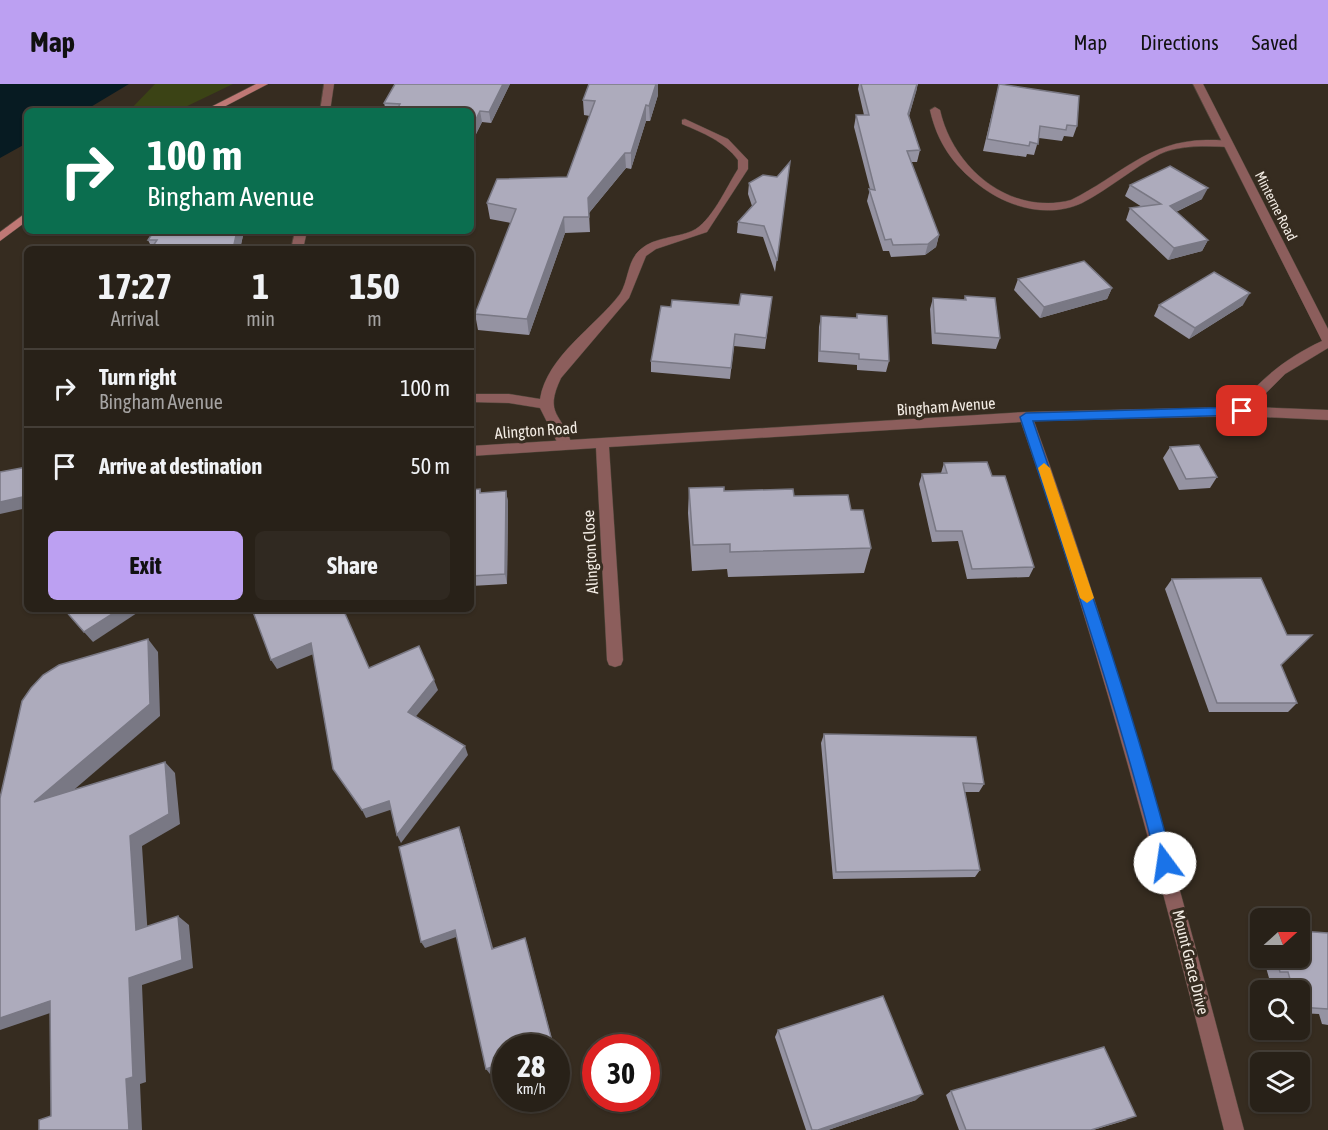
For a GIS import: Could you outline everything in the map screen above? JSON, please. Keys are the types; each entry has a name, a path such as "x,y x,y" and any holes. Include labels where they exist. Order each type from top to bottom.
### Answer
{"main road":[{"path":"214,108 263,84"},
{"path":"0,238 24,218"}],"street":[{"path":"325,108 329,84"},
{"name":"Minterne Road","path":"1198,84 1328,342 1307,352 1253,397 1242,411"},
{"path":"935,110 939,130 949,149 968,170 987,186 1011,200 1034,207 1056,207 1075,202 1157,152 1170,147 1198,143 1228,144"},
{"path":"565,446 563,434 549,417 546,405 548,386 626,295 639,257 647,249 702,231 743,169 743,160 728,143 712,132 685,122"},
{"path":"474,398 504,397 546,405"},
{"name":"Bingham Avenue","path":"602,443 1026,417 1242,411 1328,415"},
{"name":"Mount Grace Drive","path":"1026,417 1089,602 1148,796 1234,1130"},
{"name":"Alington Road","path":"474,451 602,443"},
{"name":"Alington Close","path":"602,443 615,660"}],"green space":[{"path":"155,84 233,84 183,108 132,108"}],"water":[{"path":"0,84 129,84 89,108 24,108 24,145 0,158"}],"building":[{"path":"395,84 503,84 489,112 480,111 474,123 474,108 398,108 400,104 384,103"},
{"path":"589,84 656,84 649,106 646,105 631,153 625,153 588,198 589,217 564,217 527,319 475,314 516,209 487,203 497,179 567,177 595,101 583,100"},
{"path":"861,84 917,84 908,114 920,150 907,151 939,235 928,244 893,245 891,239 885,240 869,189 875,190 856,115 869,115"},
{"path":"999,84 1079,96 1077,126 1067,125 1066,130 1040,126 1038,144 1030,142 1029,146 987,139"},
{"path":"790,162 777,261 764,226 738,222 756,202 749,183 763,175 777,177"},
{"path":"1170,166 1208,188 1170,206 1208,240 1174,248 1130,208 1161,204 1130,185"},
{"path":"152,234 236,234 234,246 153,246 157,240 148,240"},
{"path":"1084,261 1112,288 1044,307 1018,279"},
{"path":"1214,272 1250,293 1195,328 1159,305"},
{"path":"741,294 772,297 766,338 735,334 731,368 651,361 661,306 671,307 672,300 739,305"},
{"path":"965,296 995,298 1000,338 935,333 933,298 966,300"},
{"path":"857,314 887,316 889,361 859,359 859,354 820,351 821,316 857,318"},
{"path":"1199,445 1217,477 1186,479 1170,447"},
{"path":"987,462 992,476 1005,476 1034,567 972,569 962,531 936,531 922,474 947,473 944,463"},
{"path":"24,468 24,497 0,502 0,472"},
{"path":"724,487 724,491 793,489 794,496 848,495 851,510 863,510 871,548 730,552 730,544 693,545 689,488"},
{"path":"480,489 480,493 506,491 505,574 474,576 474,490"},
{"path":"1261,578 1287,635 1312,635 1281,665 1297,703 1217,703 1172,579"},
{"path":"67,612 115,612 84,632"},
{"path":"253,612 344,612 369,668 419,646 434,680 408,712 465,746 397,835 389,801 362,810 333,769 311,643 271,660"},
{"path":"148,639 150,704 34,802 165,762 169,814 130,836 136,930 178,916 182,960 129,978 133,1077 126,1079 129,1130 39,1130 39,1120 51,1116 50,1001 0,1018 0,798 22,701 43,675 59,665"},
{"path":"824,734 976,737 984,784 963,783 980,870 836,872"},
{"path":"459,827 492,949 525,938 550,1034 492,1034 492,1067 486,1069 455,930 421,942 399,847"},
{"path":"1310,932 1328,933 1328,1009 1310,1008 1310,980 1290,980 1288,972 1280,972 1279,968 1310,968"},
{"path":"883,996 923,1094 818,1130 812,1130 778,1030"},
{"path":"1104,1047 1136,1116 1091,1130 966,1130 951,1091"}],"slow traffic":[{"path":"1044,468 1087,598"}],"route":[{"path":"1165,863 1148,796 1089,602 1026,417 1242,411"}]}
